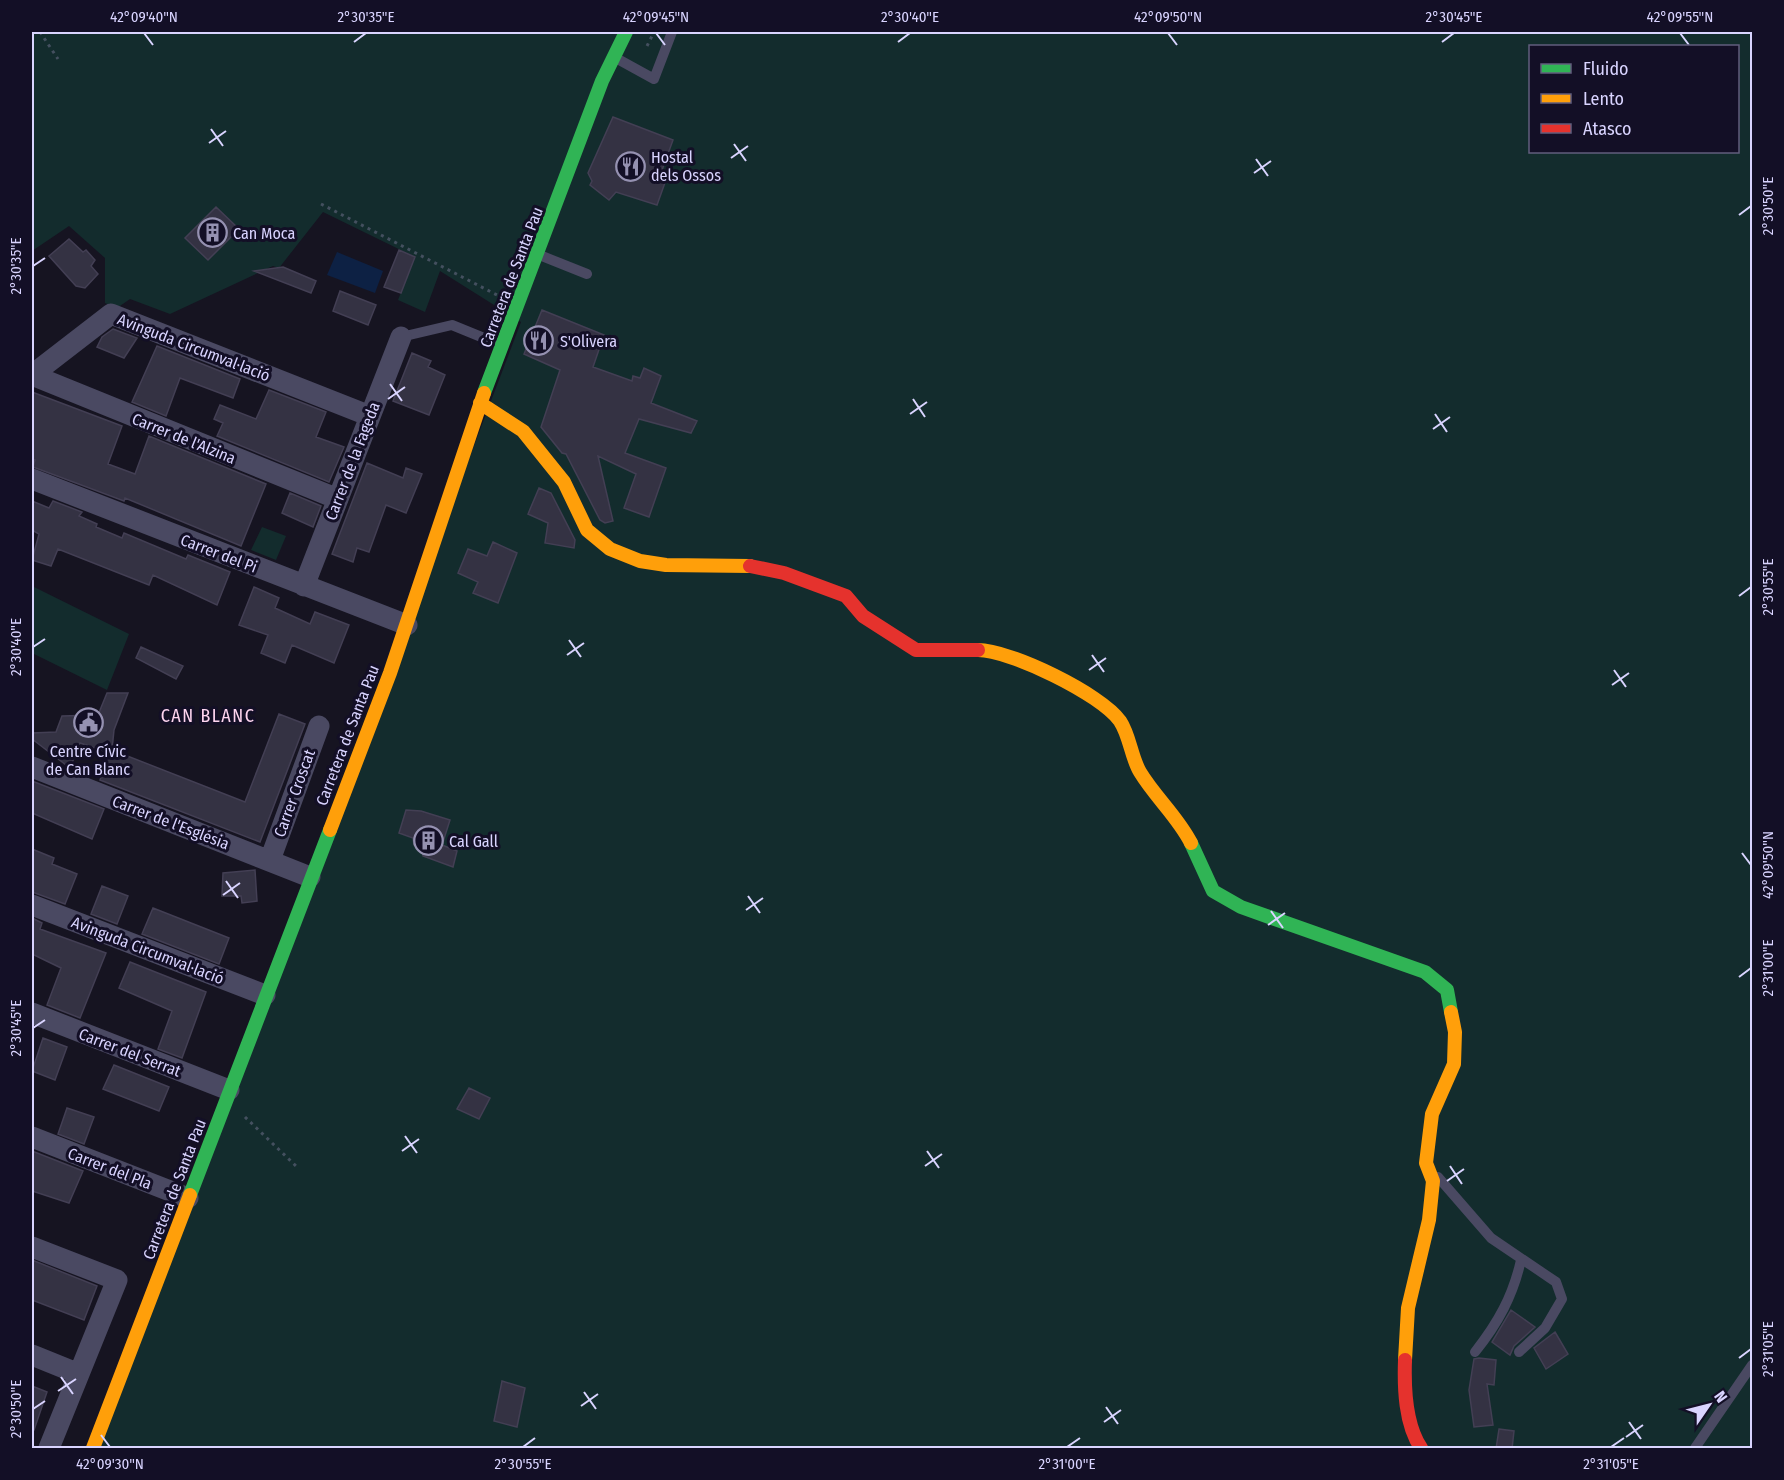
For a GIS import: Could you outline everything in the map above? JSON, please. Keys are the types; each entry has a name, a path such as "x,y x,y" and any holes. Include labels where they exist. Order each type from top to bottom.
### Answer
{"street":[{"name":"Carretera de Santa Pau","path":"93,1449 407,625 480,403 517,304 614,57 626,32"},
{"name":"Avinguda Circumval·lació","path":"32,375 111,314 370,416"},
{"name":"Carrer de la Fageda","path":"304,586 401,337"},
{"name":"Carrer de l'Alzina","path":"32,375 338,499"},
{"path":"480,403 523,431 564,482 587,530 610,549 640,561 666,565 741,564 784,573 846,596 863,616 916,650 985,650 1050,673 1092,694 1120,722 1140,772 1185,831 1213,891 1241,907 1425,972 1447,990 1455,1032 1454,1064 1432,1114 1426,1163 1433,1181 1429,1220 1408,1308 1404,1387 1414,1438 1421,1449"},
{"name":"Carrer del Pi","path":"32,479 407,625"},
{"name":"Carrer Croscat","path":"270,860 319,726"},
{"name":"Carrer de l'Església","path":"32,767 310,877"},
{"name":"Avinguda Circumval·lació","path":"32,905 265,995"},
{"name":"Carrer del Serrat","path":"32,1013 229,1090"},
{"name":"Carrer del Pla","path":"32,1137 188,1198"},
{"path":"32,1247 117,1280 49,1449"},
{"path":"32,1355 79,1374"}],"lane":[{"path":"614,57 654,79 672,32"},
{"path":"537,254 587,274"},
{"path":"401,337 452,325 502,345"},
{"path":"1426,1163 1491,1238 1556,1282 1562,1299 1545,1329 1519,1352"},
{"path":"1475,1353 1498,1323 1514,1289 1521,1260"},
{"path":"1695,1449 1752,1365"}],"path":[{"path":"40,32 58,59"},
{"path":"321,204 517,304"},
{"path":"229,1090 240,1112 256,1130 296,1166"}],"green space":[{"path":"32,32 1752,32 1752,1448 93,1448 521,322 440,271 425,312 398,300 415,257 323,212 279,268 273,266 170,314 130,299 117,308 105,303 105,258 69,226 32,251"},
{"path":"262,527 286,536 276,560 251,550"},
{"path":"32,586 129,634 107,690 32,653"}],"water":[{"path":"337,252 383,271 375,293 327,275"}],"building":[{"name":"Hostal dels Ossos","path":"613,117 673,140 661,173 667,177 657,205 616,192 609,200 590,185 592,181 588,173"},
{"name":"Can Moca","path":"216,207 239,229 208,260 185,238"},
{"path":"69,239 83,252 86,250 95,260 91,266 98,274 85,288 76,286 49,256"},
{"path":"399,250 415,257 401,293 384,287"},
{"path":"283,267 316,281 311,293 254,271"},
{"path":"340,291 376,305 368,325 333,311"},
{"path":"542,310 604,335 593,367 632,381 633,376 640,378 644,368 661,376 651,403 697,421 691,433 639,419 625,453 666,468 649,517 624,508 636,474 598,456 613,521 605,523 600,520 566,454 562,453 541,427 560,370 524,354"},
{"path":"113,329 137,338 124,358 97,347 102,337"},
{"path":"157,346 240,379 233,398 180,378 166,416 132,402"},
{"path":"412,353 431,361 428,367 445,375 429,415 393,401"},
{"path":"269,390 326,412 316,437 344,447 329,482 217,436 223,423 214,419 220,405 256,419"},
{"path":"32,392 122,426 108,464 135,474 149,436 266,484 241,546 125,498 124,501 33,467 35,460 32,459"},
{"path":"367,463 403,478 406,468 422,474 406,513 386,505 369,552 357,548 353,562 332,554"},
{"path":"539,488 551,493 575,540 574,548 545,543 548,523 528,514"},
{"path":"290,493 321,506 313,527 282,513"},
{"path":"32,501 49,508 53,501 82,512 79,516 97,524 96,527 122,538 124,533 186,559 188,555 230,572 217,605 153,575 149,585 58,549 51,566 32,560 39,534 32,530"},
{"path":"493,542 517,553 498,603 473,593 478,582 458,573 468,549 487,556"},
{"path":"254,587 279,598 275,608 310,624 315,612 349,625 334,663 292,645 285,663 261,653 268,635 239,625"},
{"path":"141,647 183,666 176,679 136,658"},
{"path":"107,693 128,693 114,730 112,750 245,802 279,714 305,724 260,842 100,780 110,753 80,743 70,768 32,739 32,733 56,732 62,716 98,715"},
{"path":"32,781 104,809 92,839 32,813"},
{"name":"Cal Gall","path":"406,810 421,811 450,820 442,845 457,851 453,867 423,856 423,848 414,845 413,838 399,833"},
{"path":"32,849 54,858 52,864 77,874 65,904 32,892"},
{"path":"255,870 257,901 242,903 241,896 222,896 223,873"},
{"path":"102,886 128,896 117,924 91,914"},
{"path":"153,908 229,938 219,964 142,934"},
{"path":"32,918 42,923 40,929 106,953 80,1018 47,1005 61,968 32,954"},
{"path":"130,962 206,992 182,1058 158,1049 172,1011 119,988"},
{"path":"43,1038 67,1047 55,1080 32,1071"},
{"path":"114,1065 169,1087 159,1111 103,1089"},
{"path":"469,1088 490,1098 479,1119 457,1109"},
{"path":"67,1108 94,1117 84,1144 58,1134"},
{"path":"32,1151 83,1171 69,1203 32,1191"},
{"path":"32,1260 97,1286 84,1320 32,1300"},
{"path":"1511,1310 1535,1327 1514,1346 1510,1355 1492,1342"},
{"path":"1555,1332 1568,1354 1546,1369 1534,1348"},
{"path":"1474,1359 1496,1360 1494,1385 1487,1384 1493,1425 1474,1427 1469,1390"},
{"path":"502,1381 525,1388 517,1427 494,1421"},
{"path":"32,1386 47,1392 34,1430 32,1430"},
{"path":"1499,1429 1514,1431 1512,1449 1496,1449"}],"traffic: fast":[{"path":"484,393 602,81 626,32"},
{"path":"190,1195 330,830"},
{"path":"1191,843 1213,891 1241,907 1425,972 1447,990 1451,1012"}],"traffic: slow":[{"path":"330,830 390,673 484,393"},
{"path":"480,403 523,431 564,482 587,530 610,549 640,561 666,565 750,566"},
{"path":"978,650 993,652 1032,665 1075,687 1110,710 1123,727 1140,772 1180,824 1191,843"},
{"path":"1405,1360 1408,1308 1429,1220 1433,1181 1426,1163 1432,1114 1454,1064 1455,1032 1451,1012"},
{"path":"93,1448 190,1195"}],"traffic: jam":[{"path":"750,566 784,573 846,596 863,616 916,650 978,650"},
{"path":"1405,1360 1405,1394 1409,1417 1421,1448"}],"place":[{"name":"Hostal dels Ossos","path":"630,166"},
{"name":"Can Moca","path":"212,233"},
{"name":"S'Olivera","path":"539,341"},
{"name":"Centre Cívic de Can Blanc","path":"88,723"},
{"name":"Cal Gall","path":"428,841"}],"district":[{"name":"CAN BLANC","path":"208,716"}]}
